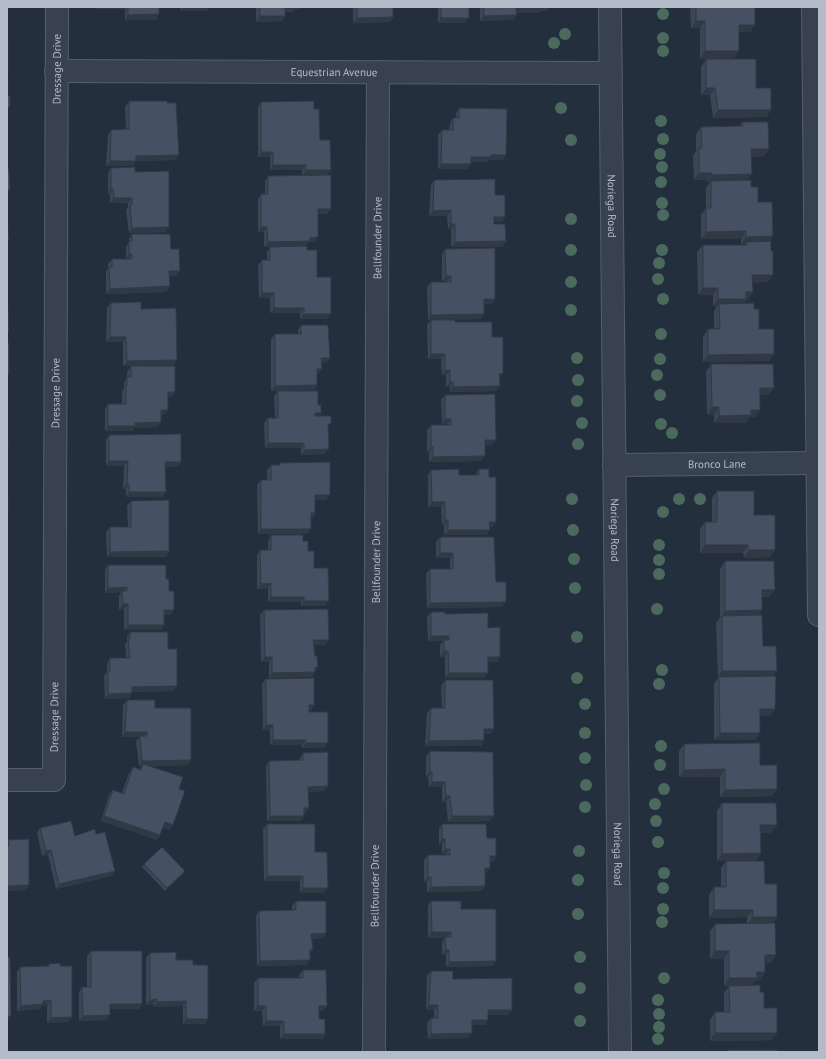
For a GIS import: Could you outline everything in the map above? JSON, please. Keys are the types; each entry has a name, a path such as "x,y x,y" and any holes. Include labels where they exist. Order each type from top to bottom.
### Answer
{"street":[{"name":"Dressage Drive","path":"7,780 54,780 57,7"},
{"name":"Noriega Road","path":"610,7 620,1052"},
{"path":"813,7 819,615"},
{"name":"Equestrian Avenue","path":"56,71 611,73"},
{"name":"Bellfounder Drive","path":"374,1052 378,72"},
{"name":"Bronco Lane","path":"614,465 818,463"}],"building":[{"path":"128,7 159,7 159,14 128,15"},
{"path":"260,7 285,7 285,16 260,16"},
{"path":"357,7 393,7 393,17 357,18"},
{"path":"441,7 469,7 469,18 441,18"},
{"path":"484,7 543,8 516,8 517,15 484,16"},
{"path":"696,7 755,7 755,25 739,25 739,51 705,51 705,21 696,21"},
{"path":"8,39 8,70 7,70"},
{"path":"706,59 756,59 756,88 771,88 771,110 718,110 715,88 706,88"},
{"path":"7,77 8,96 10,96 10,107 7,107"},
{"path":"129,101 167,101 167,103 176,103 179,155 136,156 136,161 110,161 111,130 129,129"},
{"path":"314,101 314,109 319,109 320,140 330,140 331,170 306,170 306,165 273,165 273,152 261,152 261,102"},
{"path":"459,108 507,109 506,155 471,157 471,164 441,164 442,130 453,130 453,118 459,118"},
{"path":"742,122 768,122 769,149 751,149 752,174 712,175 712,173 699,173 699,148 702,148 701,127 743,126"},
{"path":"135,167 135,172 169,171 169,227 132,228 130,205 132,205 132,198 114,198 113,189 111,189 111,168"},
{"path":"7,169 9,169 10,190 7,190"},
{"path":"331,175 331,209 318,209 318,237 310,238 310,241 268,242 267,227 261,227 261,194 268,194 268,176"},
{"path":"495,179 495,195 505,195 505,217 494,217 494,224 505,224 506,241 455,242 455,224 451,224 451,210 433,211 434,180"},
{"path":"751,180 751,187 758,187 758,202 772,202 773,236 746,237 746,231 706,232 706,208 711,208 711,181"},
{"path":"7,218 9,240 7,240"},
{"path":"132,234 170,234 171,249 179,249 180,271 169,271 170,286 110,289 109,267 112,267 112,259 132,259 132,254 129,254 129,241 132,241"},
{"path":"771,241 771,251 773,251 773,275 752,275 753,292 746,292 746,299 718,299 718,288 703,288 703,245 747,245 747,242"},
{"path":"307,246 307,250 317,250 317,277 331,277 331,314 304,314 304,308 274,308 274,293 262,293 262,260 270,260 270,247"},
{"path":"495,248 495,299 484,299 484,314 431,315 431,282 451,282 451,276 446,276 445,249"},
{"path":"141,302 141,309 176,308 177,360 127,361 126,337 110,337 111,303"},
{"path":"754,303 754,309 759,309 759,329 774,329 774,354 708,355 708,329 720,329 719,304"},
{"path":"8,308 9,331 7,331"},
{"path":"431,320 455,320 455,322 492,322 492,337 503,337 503,373 499,374 500,386 453,387 453,382 450,382 450,370 445,370 445,354 431,354"},
{"path":"301,325 328,325 330,358 321,358 322,369 317,369 317,385 275,386 275,334 301,334"},
{"path":"7,343 9,343 9,374 7,374"},
{"path":"711,364 773,364 774,388 760,388 760,410 751,410 751,415 719,416 719,407 712,407"},
{"path":"131,366 175,366 175,392 168,392 168,410 161,410 161,422 135,423 135,426 108,426 108,404 126,404 127,377 131,377"},
{"path":"278,391 318,391 318,405 321,405 321,413 315,413 315,416 331,416 331,424 328,424 329,449 304,450 304,443 268,443 268,418 278,418"},
{"path":"495,394 496,440 485,440 485,456 433,457 433,447 431,447 431,425 451,425 451,419 445,419 445,395"},
{"path":"181,434 181,462 165,462 166,492 129,492 129,484 127,484 128,461 109,461 109,435"},
{"path":"330,462 330,495 315,495 315,513 311,513 311,529 261,529 261,480 271,480 271,465 280,465 280,463"},
{"path":"459,469 459,475 479,475 479,469 489,469 489,477 496,477 496,522 489,522 490,530 448,530 448,520 445,520 445,502 432,502 431,470"},
{"path":"717,491 754,491 754,515 775,515 775,550 749,550 748,545 705,545 705,522 717,522"},
{"path":"8,496 8,510 7,510"},
{"path":"169,500 169,551 110,552 110,527 131,527 131,501"},
{"path":"271,535 303,535 303,541 308,541 308,551 314,551 314,568 328,568 329,601 304,601 304,597 271,597 271,583 261,584 260,550 271,550"},
{"path":"440,537 494,537 496,582 506,582 506,602 430,603 430,569 453,569 453,553 440,553"},
{"path":"725,561 774,561 775,590 762,590 762,610 725,611"},
{"path":"108,565 166,565 166,579 169,579 169,591 174,591 174,610 164,610 164,625 128,625 128,604 123,604 122,591 127,591 127,587 108,588"},
{"path":"328,609 329,640 313,640 318,667 315,667 315,672 272,673 272,657 265,657 264,610"},
{"path":"431,612 445,612 445,614 488,613 488,628 500,627 500,657 488,657 488,673 449,673 448,651 444,651 444,640 449,640 449,636 431,636"},
{"path":"762,615 763,646 776,646 777,671 722,671 722,616"},
{"path":"130,632 168,632 168,649 177,649 177,686 132,687 132,693 108,694 108,671 110,671 110,658 130,658 128,639 130,639"},
{"path":"776,676 775,709 760,709 760,733 720,733 719,677"},
{"path":"314,678 314,705 309,705 309,712 328,712 328,743 306,743 306,740 273,740 273,725 266,725 266,679"},
{"path":"445,680 493,680 494,729 484,729 484,740 429,741 431,708 445,708"},
{"path":"127,700 155,700 155,708 191,708 191,760 142,761 140,736 147,736 147,732 125,732"},
{"path":"760,743 760,765 777,765 777,789 725,790 725,769 684,770 684,744"},
{"path":"430,751 493,752 494,816 452,816 450,796 446,796 445,782 432,782 432,772 430,772"},
{"path":"328,752 328,786 308,787 309,808 304,808 304,816 270,816 269,761 303,760 303,753"},
{"path":"143,764 183,777 179,789 185,791 173,825 165,822 160,835 104,816 113,790 124,794 133,767 141,770"},
{"path":"722,803 776,803 777,825 760,825 761,853 722,854"},
{"path":"71,821 75,836 95,829 96,834 105,832 115,871 59,884 51,850 46,851 40,828"},
{"path":"267,824 315,824 315,852 327,852 328,888 303,888 303,876 267,876"},
{"path":"442,824 486,824 487,838 496,838 496,856 490,856 490,868 485,868 485,886 431,887 431,877 428,877 428,855 450,855 450,849 445,849 445,839 442,839"},
{"path":"29,839 29,885 7,886 8,840"},
{"path":"162,847 185,871 167,888 144,864"},
{"path":"726,861 764,861 765,884 777,884 777,917 753,917 753,910 714,910 714,887 726,887"},
{"path":"296,901 326,901 326,933 311,934 313,949 310,949 310,960 260,961 259,911 296,910"},
{"path":"431,901 461,901 461,909 496,909 496,961 449,962 449,950 446,950 445,937 451,937 451,932 432,932"},
{"path":"775,923 776,955 765,955 765,972 757,972 757,978 729,978 729,951 715,951 715,924"},
{"path":"91,951 142,951 142,1004 110,1004 110,1015 83,1016 82,987 91,987"},
{"path":"176,952 176,960 193,960 193,965 208,965 208,1019 186,1019 186,1001 157,1002 157,999 150,1000 150,953"},
{"path":"7,957 10,957 11,1016 7,1016"},
{"path":"60,963 60,966 72,966 72,1017 51,1018 51,1000 43,1001 43,1004 21,1006 20,967 49,966 49,964"},
{"path":"303,970 326,970 327,1006 319,1006 319,1019 325,1019 325,1034 284,1034 284,1021 266,1021 266,1006 258,1006 258,978 303,978"},
{"path":"431,971 453,971 453,979 512,978 512,1010 488,1010 488,1020 472,1020 472,1033 431,1034 431,1018 438,1018 438,1005 429,1005"},
{"path":"760,985 760,992 764,992 764,1008 777,1008 777,1033 715,1033 715,1012 730,1012 729,986"},
{"path":"728,1050 777,1050 777,1052 728,1052"}]}
